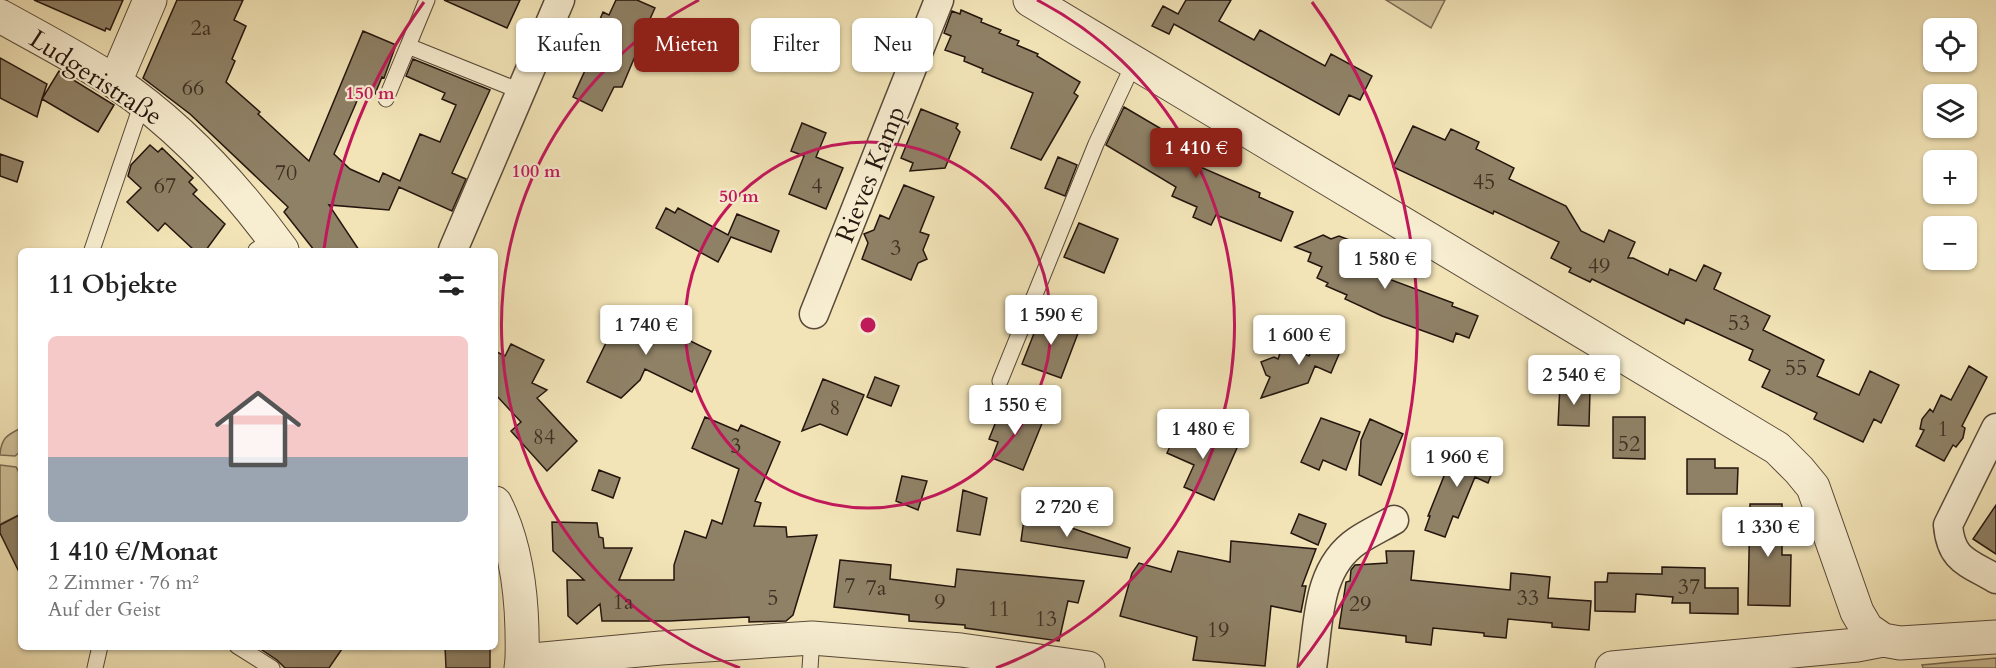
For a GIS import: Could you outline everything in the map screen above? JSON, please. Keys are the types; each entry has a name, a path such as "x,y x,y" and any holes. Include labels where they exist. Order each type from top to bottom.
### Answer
{"street":[{"path":"115,82 150,0"},
{"path":"454,248 560,0"},
{"name":"Rieves Kamp","path":"814,314 939,0"},
{"path":"1030,0 1777,448 1813,488 1857,612 1885,654"},
{"name":"Ludgeristraße","path":"0,16 115,82 177,131 230,186 270,247"},
{"path":"1996,428 1947,525 1949,540 1956,555 1996,579"},
{"path":"498,510 514,555 521,600 521,665 661,648 811,653 961,650 1088,668"},
{"path":"1312,668 1325,582 1336,560 1356,541 1394,520"},
{"path":"1885,654 1890,642 1909,643 1996,637"},
{"path":"1612,668 1857,645 1885,654"}],"lane":[{"path":"386,99 427,0"},
{"path":"408,46 520,91"},
{"path":"1000,381 1096,144 1134,63"},
{"path":"93,248 142,103"},
{"path":"95,668 98,650"},
{"path":"243,650 272,668"}],"shaded area":[{"path":"1386,0 1445,0 1431,28"},
{"path":"18,430 18,454 15,456 0,455 2,445"},
{"path":"0,465 16,467 18,471 18,515 0,524"},
{"path":"1996,658 1996,668 1923,668 1922,665"}],"building":[{"path":"34,0 123,0 110,30 106,28 105,31"},
{"path":"177,0 243,0 234,20 246,26 232,59 235,61 226,82 309,161 363,31 396,45 384,78 382,77 375,94 363,87 334,154 350,169 379,182 383,173 400,181 420,134 440,142 456,105 442,99 445,93 406,76 413,59 490,90 452,173 466,179 452,211 399,187 389,210 329,205 358,248 312,248 284,212 288,207 190,114 143,78"},
{"path":"444,0 520,0 507,28"},
{"path":"616,0 637,0 655,8 650,18 634,18 634,59 622,87 614,87 602,111 573,97 584,72 622,72 622,18 601,18 603,12 609,15"},
{"path":"1186,0 1231,0 1219,21 1254,40 1260,30 1325,66 1331,54 1372,76 1360,100 1349,95 1339,115 1174,24 1169,34 1152,26 1163,6 1178,14"},
{"path":"961,10 1001,30 999,33 1019,41 1017,45 1038,54 1037,56 1080,82 1074,93 1078,96 1041,160 1011,148 1033,93 982,72 983,69 964,61 965,57 945,50 951,36 944,33 952,11 960,14"},
{"path":"0,58 47,84 37,117 0,98"},
{"path":"59,71 114,105 98,132 42,99"},
{"path":"1124,107 1175,137 1166,152 1260,193 1259,197 1293,212 1281,241 1216,215 1211,225 1193,217 1197,207 1172,196 1176,187 1106,145"},
{"path":"921,109 958,124 956,128 960,132 945,168 910,171 913,163 901,158"},
{"path":"802,123 826,133 816,157 843,168 826,209 789,194 804,156 791,151"},
{"path":"1413,126 1445,140 1451,129 1479,142 1476,149 1514,168 1509,179 1566,206 1581,231 1604,242 1609,230 1635,242 1628,258 1633,258 1668,275 1670,269 1696,281 1704,265 1721,273 1714,289 1770,316 1763,330 1824,360 1817,376 1859,395 1870,371 1899,385 1881,423 1874,419 1863,442 1814,419 1817,413 1762,387 1770,370 1749,360 1753,350 1686,319 1684,324 1592,279 1590,282 1569,272 1571,268 1551,258 1559,242 1393,167"},
{"path":"150,145 158,152 162,148 193,178 189,182 197,190 193,194 225,224 207,248 192,248 165,223 158,231 127,202 141,188 128,176 131,165"},
{"path":"0,154 23,162 17,182 0,176"},
{"path":"1058,157 1077,165 1065,196 1045,188"},
{"path":"904,185 934,197 920,232 929,235 923,250 927,259 918,263 911,280 862,259 868,243 864,234 874,230 880,215 889,219"},
{"path":"666,208 675,213 678,208 728,235 737,214 779,231 771,252 731,237 718,262 656,228"},
{"path":"1079,223 1118,239 1104,273 1064,257"},
{"path":"1323,235 1331,239 1339,236 1365,246 1358,262 1388,275 1386,278 1453,303 1452,306 1478,316 1469,338 1456,333 1453,342 1382,316 1345,299 1347,295 1326,286 1328,283 1317,278 1322,267 1308,261 1311,253 1295,247"},
{"path":"623,308 711,351 692,392 645,369 640,380 621,398 587,382"},
{"path":"1042,313 1080,328 1061,378 1022,364"},
{"path":"1317,336 1342,347 1331,373 1315,366 1308,383 1261,398 1270,377 1266,375 1261,362 1274,357 1278,359 1283,345 1309,356"},
{"path":"511,344 544,360 532,383 547,390 537,398 577,441 547,471 511,431 521,422 498,397 498,352 505,356"},
{"path":"1969,366 1987,377 1962,426 1965,428 1963,438 1956,447 1953,445 1944,461 1916,446 1924,430 1920,429 1922,419 1930,409 1933,412 1941,395 1951,400"},
{"path":"875,377 899,386 891,406 867,397"},
{"path":"823,379 864,395 847,435 820,424 802,431"},
{"path":"1560,385 1586,386 1586,391 1590,391 1589,426 1558,425"},
{"path":"1003,404 1043,421 1023,470 992,458 998,442 989,439"},
{"path":"705,417 738,431 741,425 780,442 755,501 761,503 754,526 786,527 787,537 817,535 793,615 786,621 749,622 749,617 669,621 602,621 600,604 577,624 568,616 567,580 584,580 553,551 552,522 597,523 599,537 603,538 604,548 632,548 619,580 674,580 674,565 685,531 706,538 712,520 722,524 739,469 692,448"},
{"path":"1613,417 1645,417 1645,459 1613,458"},
{"path":"1321,418 1360,432 1346,470 1323,460 1319,470 1301,462"},
{"path":"1370,419 1403,434 1381,485 1359,475 1361,440"},
{"path":"1180,424 1237,448 1214,500 1184,487 1194,465 1167,453"},
{"path":"1456,446 1496,463 1488,483 1475,477 1458,518 1453,516 1445,537 1425,530 1430,516 1428,516"},
{"path":"1687,459 1715,459 1715,468 1738,468 1737,494 1687,494"},
{"path":"599,470 620,478 613,498 592,490"},
{"path":"902,476 927,481 918,510 896,501"},
{"path":"963,490 987,498 980,535 957,531"},
{"path":"1750,504 1782,504 1782,555 1791,555 1790,606 1748,605"},
{"path":"1996,505 1996,554 1973,539"},
{"path":"1025,512 1130,548 1127,558 1021,541"},
{"path":"1299,514 1326,524 1318,545 1291,533"},
{"path":"18,516 18,570 0,533 0,525"},
{"path":"1231,541 1316,549 1302,586 1306,586 1301,612 1271,606 1265,666 1193,660 1197,637 1120,616 1132,573 1139,563 1171,572 1178,551 1230,562"},
{"path":"1386,551 1414,551 1411,580 1510,590 1511,573 1550,577 1548,598 1591,601 1589,630 1552,627 1552,623 1508,619 1506,638 1484,636 1484,633 1433,628 1431,645 1406,642 1406,636 1339,628 1346,582 1350,581 1351,570 1355,565 1387,563"},
{"path":"840,560 891,565 890,579 955,587 957,569 1084,581 1078,603 1068,601 1059,641 965,628 965,625 909,621 909,615 834,607"},
{"path":"1662,567 1705,568 1705,588 1738,588 1738,614 1690,613 1690,603 1672,603 1673,597 1636,594 1635,612 1595,611 1595,582 1607,582 1608,573 1662,574"},
{"path":"262,650 341,650 329,668 285,668"},
{"path":"445,650 490,650 490,668 446,668"}]}
